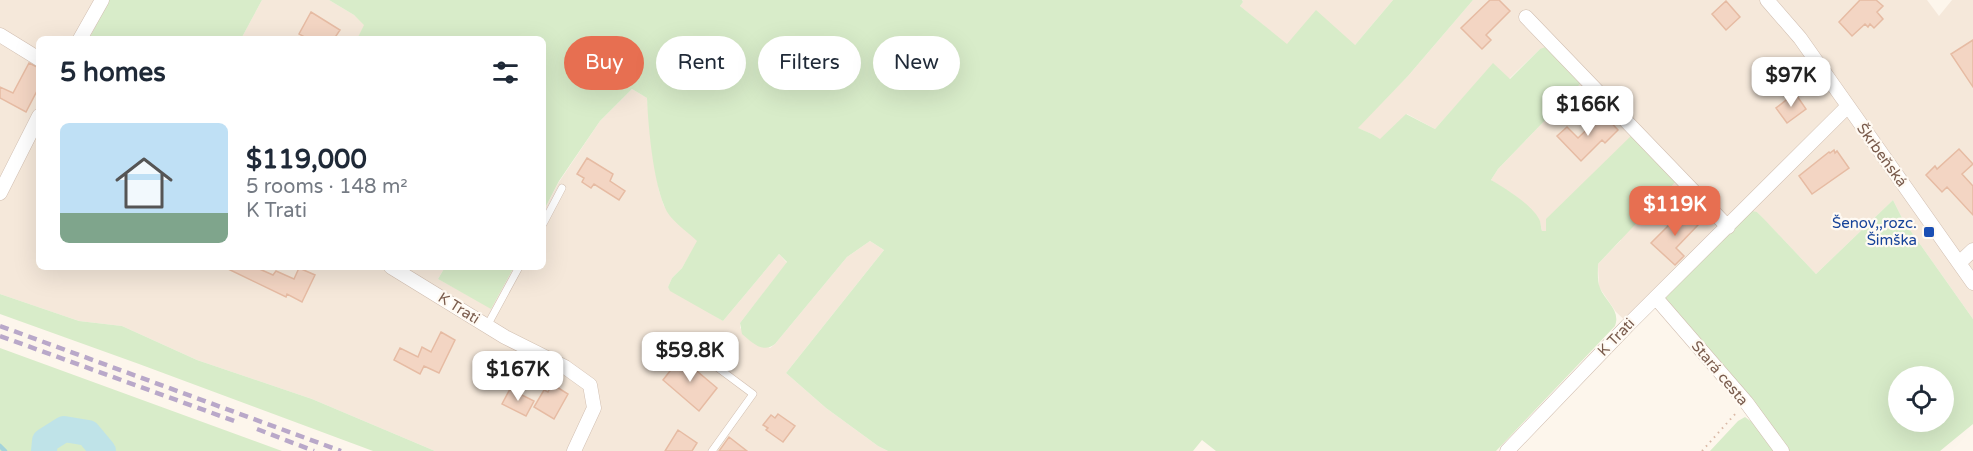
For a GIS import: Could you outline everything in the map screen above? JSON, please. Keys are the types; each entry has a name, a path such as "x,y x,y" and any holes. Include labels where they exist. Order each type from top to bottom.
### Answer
{"street":[{"path":"82,36 102,0"},
{"name":"Škrbeňská","path":"1767,0 1800,38 1973,283"},
{"path":"1526,17 1728,226"},
{"path":"0,35 36,57"},
{"name":"K Trati","path":"1507,451 1847,107"},
{"path":"0,193 36,122"},
{"path":"1959,263 1973,250"},
{"name":"K Trati","path":"397,270 487,326 565,367 590,385 594,408 574,451"},
{"name":"Stará cesta","path":"1656,298 1746,402 1782,451"}],"lane":[{"path":"546,218 562,188"},
{"path":"487,326 517,270"},
{"path":"710,362 753,394 712,451"}],"path":[{"path":"1702,451 1746,402"}],"shaded area":[{"path":"0,0 109,0 91,36 36,36 36,270 443,270 438,279 491,308 512,270 546,270 546,206 559,182 600,121 631,90 634,90 647,98 651,142 659,191 664,206 698,241 668,287 723,321 779,254 787,263 740,323 740,328 770,348 847,257 870,241 884,250 786,373 826,408 888,451 435,451 312,399 197,360 122,326 79,321 0,294"},
{"path":"262,0 329,0 354,15 365,25 359,36 243,36"},
{"path":"1242,0 1393,0 1355,45 1287,45 1240,6"},
{"path":"1473,0 1927,0 1939,16 1952,0 1973,0 1973,319 1903,220 1893,200 1816,274 1757,212 1631,326 1616,312 1599,287 1598,264 1621,240 1547,229 1547,231 1542,231 1540,222 1532,211 1517,197 1491,180 1498,169 1584,80 1540,49 1509,79 1493,64 1435,129 1407,114 1380,140 1357,128 1408,76"}],"green space":[{"path":"109,0 262,0 243,36 91,36"},
{"path":"329,0 1242,0 1240,6 1287,44 1316,10 1355,45 1393,0 1473,0 1408,76 1358,128 1380,139 1406,114 1435,129 1493,63 1510,79 1540,49 1551,45 1584,80 1498,169 1491,180 1532,209 1540,221 1542,231 1546,231 1546,219 1635,132 1679,178 1598,264 1599,285 1616,315 1615,326 1496,451 1216,451 1202,440 1193,451 888,451 826,408 786,373 884,250 870,241 847,257 775,344 766,348 757,346 742,334 740,323 787,262 779,254 723,321 670,291 668,287 672,278 682,268 697,241 670,216 660,193 653,160 647,98 634,90 644,90 644,36 564,36 564,90 631,90 600,121 559,181 546,206 546,36 358,36 364,25 354,15"},
{"path":"1893,200 1903,220 1973,319 1973,424 1940,451 1788,451 1665,299 1666,294 1752,211 1757,212 1816,274"},
{"path":"443,270 512,270 491,309 438,279"},
{"path":"0,294 79,321 122,326 197,360 312,399 435,451 373,451 0,314"},
{"path":"0,348 282,451 0,451"},
{"path":"1745,417 1756,425 1775,451 1710,451 1738,421"}],"building":[{"path":"1490,0 1499,0 1510,11 1486,35 1491,40 1482,49 1461,28"},
{"path":"1860,0 1876,0 1883,6 1877,12 1883,19 1874,28 1870,24 1868,27 1865,24 1852,36 1839,22"},
{"path":"1726,1 1740,17 1726,30 1712,14"},
{"path":"311,12 340,30 336,36 303,36 299,34"},
{"path":"1973,40 1973,87 1951,54"},
{"path":"29,63 36,66 36,93 26,112 0,98 0,87 13,93"},
{"path":"1795,93 1806,109 1787,123 1776,108"},
{"path":"1603,114 1618,130 1605,143 1602,140 1581,161 1557,136 1567,127 1578,138"},
{"path":"1959,149 1973,164 1962,174 1973,186 1973,215 1947,187 1942,192 1926,175 1935,166 1937,169"},
{"path":"1834,150 1849,168 1812,194 1799,176"},
{"path":"587,158 613,174 610,181 625,191 619,200 594,184 591,188 582,182 584,178 577,174"},
{"path":"1684,210 1698,225 1676,248 1684,256 1675,265 1651,243"},
{"path":"230,270 262,270 273,275 276,271 294,279 298,270 315,275 302,302 287,294 286,297"},
{"path":"441,332 455,340 439,373 424,366 420,374 394,360 400,348 418,357 422,347 431,352"},
{"path":"684,353 694,361 691,366 717,388 699,411 663,380"},
{"path":"552,384 568,394 554,419 534,407 544,390 548,392"},
{"path":"510,389 534,401 526,416 502,404"},
{"path":"778,414 795,426 783,442 766,430 768,428 763,425 771,415 775,418"},
{"path":"678,430 697,443 692,451 665,451"},
{"path":"729,437 747,451 719,451"}],"waterway":[{"path":"44,451 45,441 64,429 88,433 103,451"},
{"path":"0,446 5,451"}],"railway":[{"path":"0,326 341,451"},
{"path":"0,336 237,422"},
{"path":"257,429 314,451"}],"place":[{"name":"Šenov,,rozc. Šimška","path":"1929,232"}]}
